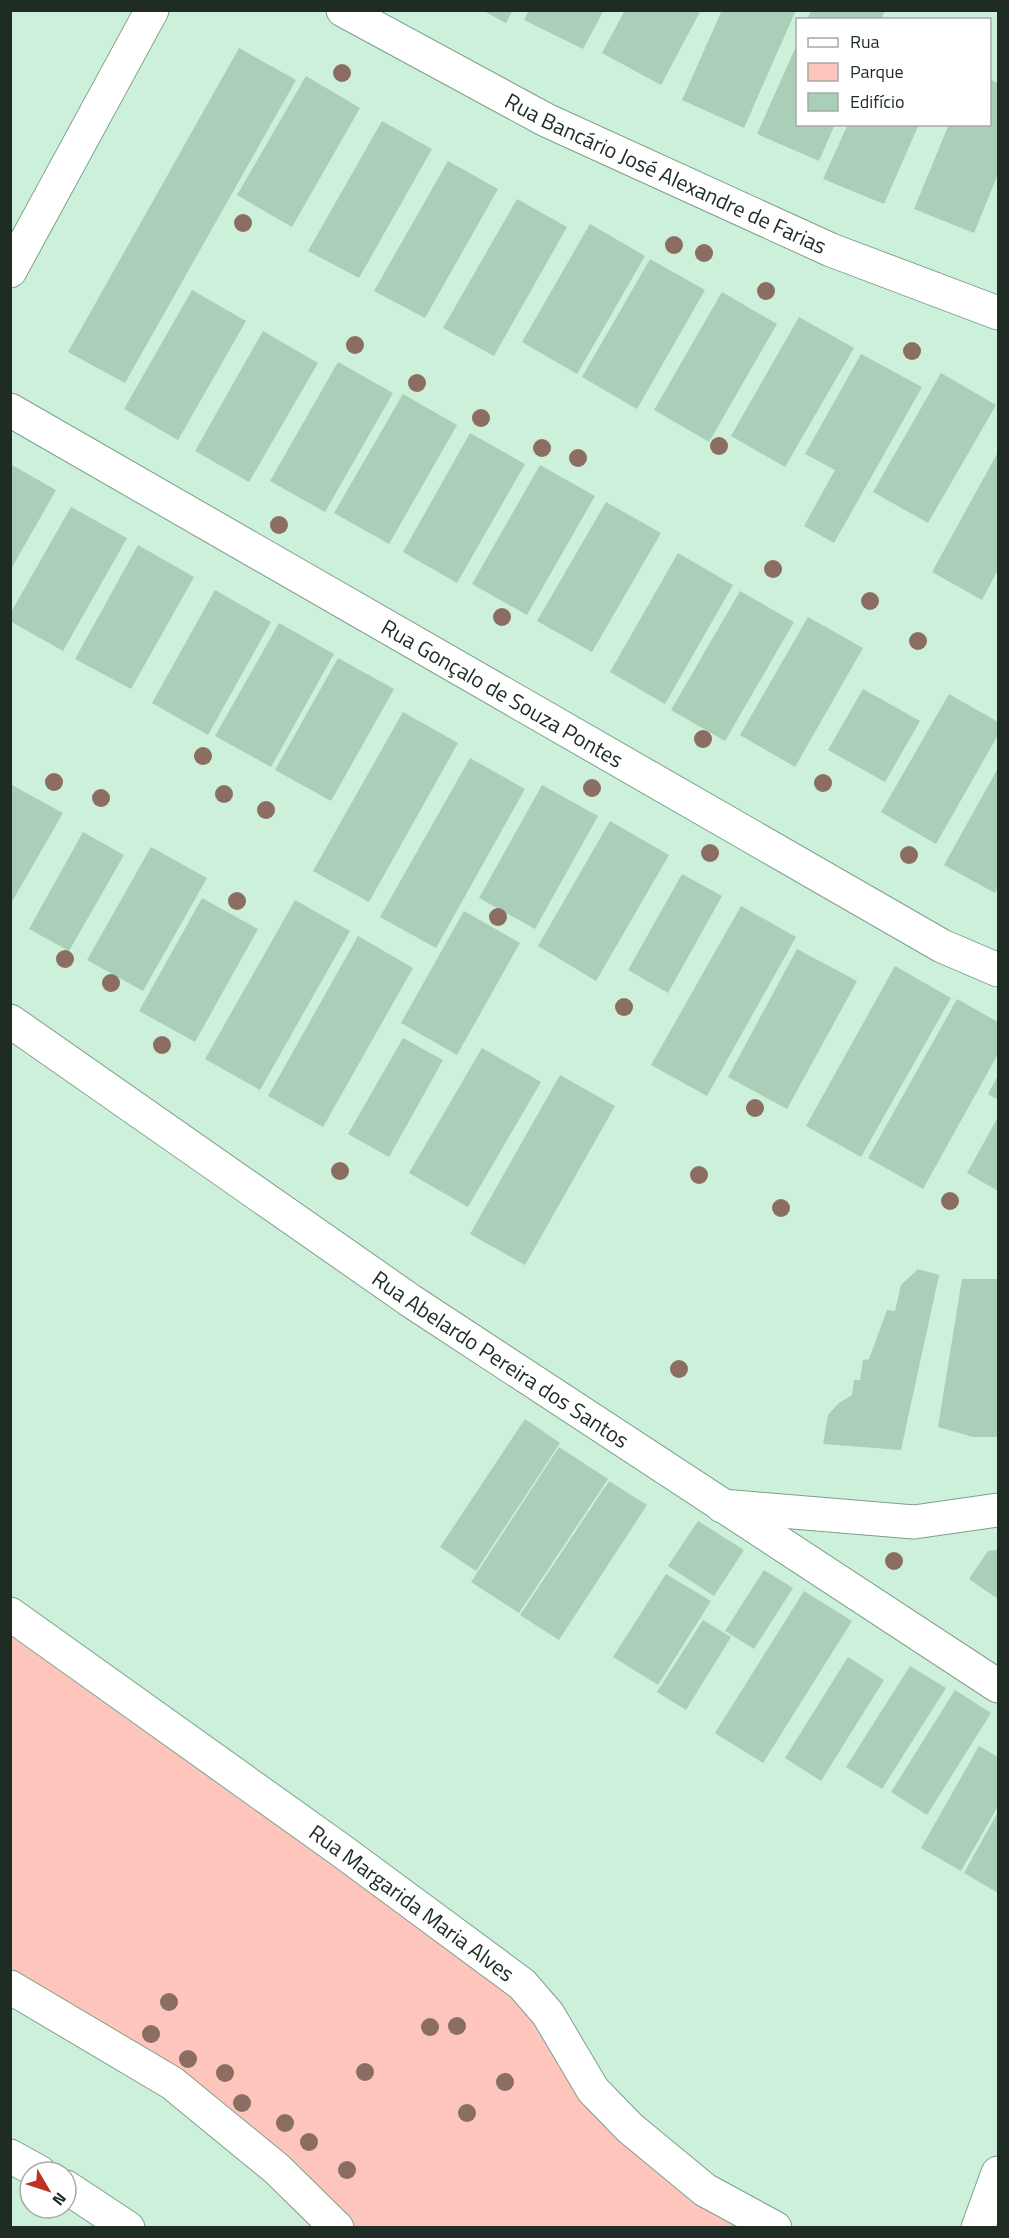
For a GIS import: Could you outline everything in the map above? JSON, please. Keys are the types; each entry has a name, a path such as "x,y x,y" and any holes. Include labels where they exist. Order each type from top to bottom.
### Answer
{"street":[{"path":"10,271 152,10"},
{"name":"Rua Bancário José Alexandre de Farias","path":"343,10 546,120 831,250 999,313"},
{"name":"Rua Gonçalo de Souza Pontes","path":"10,410 942,946 999,970"},
{"name":"Rua Abelardo Pereira dos Santos","path":"10,1021 411,1301 999,1686"},
{"path":"722,1506 914,1522 999,1510"},
{"name":"Rua Margarida Maria Alves","path":"10,1614 342,1851 522,1984 548,2014 592,2090 630,2128 705,2190 774,2228"},
{"path":"10,1987 172,2083 278,2169 337,2228"},
{"path":"987,2223 999,2173"},
{"path":"78,2195 128,2228"}],"green space":[{"path":"11,1614 522,1984 593,2090 775,2227 337,2227 277,2169 11,1987"}],"building":[{"path":"482,10 513,10 506,23"},
{"path":"529,10 604,10 583,49 524,20"},
{"path":"625,10 701,10 661,85 602,53"},
{"path":"722,10 796,10 744,128 682,100"},
{"path":"811,10 885,10 882,18 808,18"},
{"path":"796,46 796,126 834,126 819,161 757,134"},
{"path":"239,48 296,80 125,383 68,352"},
{"path":"306,76 360,108 292,227 237,195"},
{"path":"991,80 998,83 998,174 974,233 914,209 948,126 991,126"},
{"path":"382,121 432,149 359,278 308,251"},
{"path":"847,126 918,126 884,204 823,179"},
{"path":"448,161 498,189 425,318 374,291"},
{"path":"517,199 567,227 494,356 443,328"},
{"path":"590,224 645,256 577,374 522,342"},
{"path":"650,259 705,290 637,409 582,377"},
{"path":"192,290 246,321 178,440 124,409"},
{"path":"722,292 777,324 709,442 654,410"},
{"path":"799,317 854,348 785,467 731,436"},
{"path":"263,331 318,363 249,482 195,451"},
{"path":"861,354 922,387 834,543 804,526 835,470 805,454"},
{"path":"338,362 393,393 325,512 270,481"},
{"path":"941,373 996,405 928,523 873,492"},
{"path":"403,394 457,425 389,544 334,513"},
{"path":"470,433 525,464 457,583 403,552"},
{"path":"998,452 998,570 982,600 932,572"},
{"path":"10,464 56,490 10,571"},
{"path":"540,465 595,496 527,615 472,584"},
{"path":"606,502 661,533 592,652 537,621"},
{"path":"71,507 127,538 63,651 10,621 10,614"},
{"path":"138,545 194,577 131,689 75,659"},
{"path":"678,553 733,585 665,704 610,672"},
{"path":"215,590 271,622 208,735 152,703"},
{"path":"740,591 794,622 725,741 671,710"},
{"path":"808,617 863,648 795,767 740,735"},
{"path":"279,623 334,654 271,767 215,736"},
{"path":"338,658 394,689 331,801 275,770"},
{"path":"863,689 920,721 885,782 828,750"},
{"path":"949,694 998,722 998,735 936,844 881,812"},
{"path":"403,712 458,743 369,902 313,871"},
{"path":"470,758 525,789 436,948 380,917"},
{"path":"998,768 998,887 995,893 944,865"},
{"path":"10,784 63,813 10,905"},
{"path":"542,785 598,816 535,929 479,898"},
{"path":"610,821 669,855 596,981 538,946"},
{"path":"83,832 124,855 69,951 29,929"},
{"path":"151,847 207,878 143,991 87,960"},
{"path":"682,874 722,896 668,993 628,970"},
{"path":"202,898 258,929 195,1042 139,1011"},
{"path":"295,900 350,931 260,1090 205,1059"},
{"path":"741,906 796,937 707,1096 651,1065"},
{"path":"464,911 520,943 457,1055 401,1023"},
{"path":"358,936 413,968 323,1127 268,1096"},
{"path":"797,949 857,981 787,1109 728,1077"},
{"path":"895,966 951,998 861,1157 806,1126"},
{"path":"957,999 998,1022 998,1054 923,1189 868,1158"},
{"path":"403,1038 443,1060 389,1157 348,1134"},
{"path":"482,1048 541,1082 468,1207 409,1173"},
{"path":"560,1075 615,1106 525,1265 470,1234"},
{"path":"998,1075 998,1100 988,1094"},
{"path":"998,1117 998,1191 967,1173"},
{"path":"918,1269 939,1275 901,1450 823,1444 828,1415 839,1403 852,1395 854,1380 860,1380 863,1360 869,1359 887,1310 895,1311 901,1285"},
{"path":"962,1279 998,1279 998,1437 973,1437 938,1427"},
{"path":"525,1419 560,1443 476,1571 440,1547"},
{"path":"559,1447 608,1479 519,1613 471,1582"},
{"path":"609,1481 647,1505 559,1640 520,1615"},
{"path":"698,1521 744,1550 714,1596 668,1566"},
{"path":"998,1550 998,1599 969,1579 988,1551"},
{"path":"764,1570 793,1588 754,1649 725,1631"},
{"path":"666,1574 711,1601 658,1685 613,1657"},
{"path":"804,1591 852,1621 763,1763 715,1733"},
{"path":"703,1620 731,1637 686,1710 657,1692"},
{"path":"848,1657 884,1680 821,1781 785,1758"},
{"path":"910,1666 946,1688 882,1789 846,1767"},
{"path":"955,1690 991,1713 927,1815 891,1792"},
{"path":"979,1746 998,1757 998,1806 961,1871 921,1848"},
{"path":"998,1812 998,1893 964,1873"}]}
